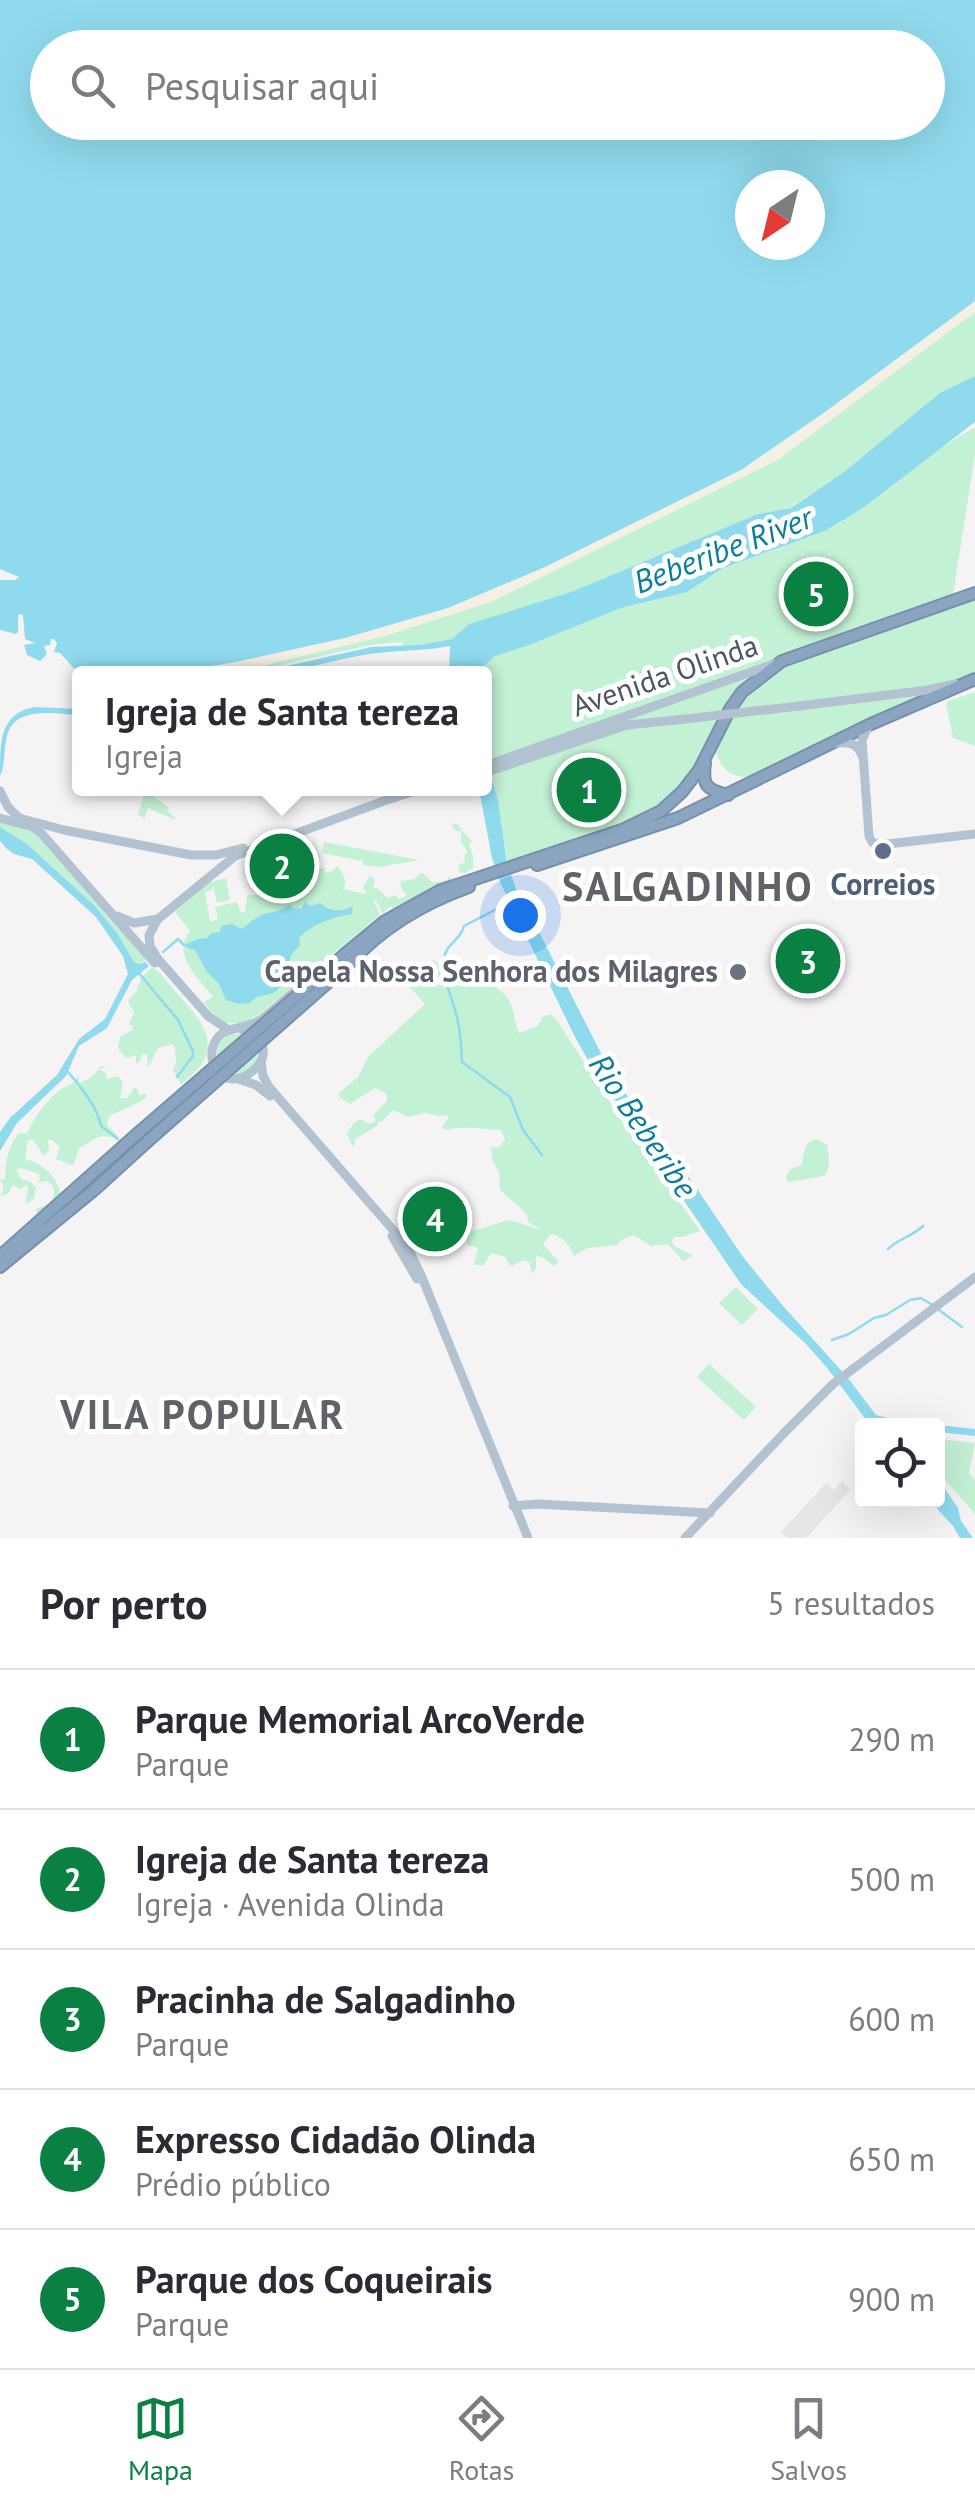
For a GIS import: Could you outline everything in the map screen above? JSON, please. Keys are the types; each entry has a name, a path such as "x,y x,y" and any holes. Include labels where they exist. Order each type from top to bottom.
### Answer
{"highway":[{"name":"Avenida Olinda","path":"782,662 975,592"},
{"path":"0,1267 124,1163 384,921 449,886 510,870 656,814 682,792 736,700 753,682 782,662"},
{"path":"510,870 662,824 971,680"},
{"path":"706,757 705,784 714,792 728,795"},
{"path":"0,1256 137,1134 347,959 433,902 492,876"}],"main road":[{"name":"Avenida Olinda","path":"492,767 782,662"},
{"name":"Avenida Olinda","path":"492,767 627,725 928,690 971,680"},
{"path":"871,724 862,736 872,842 879,846 975,834"},
{"path":"833,744 854,744 861,752 863,764"},
{"path":"0,792 12,812 44,835 208,1016 229,1030"},
{"path":"0,818 190,854 223,854 384,796"},
{"path":"399,796 236,856 158,919 149,936 150,946 153,957 204,1020 222,1073 256,1084 268,1094 396,1241 421,1288 513,1506"},
{"path":"0,800 18,824"},
{"path":"44,835 58,828"},
{"path":"56,848 58,828"},
{"path":"190,854 204,868 200,884"},
{"path":"107,908 131,923 158,919"},
{"path":"103,1165 127,1137 202,1073 221,1034 261,1019 384,921"},
{"path":"124,1163 218,1085 253,1073 275,1034 355,964 381,934"},
{"path":"240,1029 260,1044 269,1087 407,1246 526,1538"},
{"path":"685,1538 833,1385 975,1277"},
{"path":"513,1506 710,1513"},
{"path":"695,1512 700,1523"}],"shaded area":[{"path":"842,1481 851,1489 806,1538 787,1538 781,1532 826,1483 834,1490"}],"green space":[{"path":"975,312 975,376 790,508 758,514 571,592 468,625 452,639 419,645 370,645 262,666 384,636 493,601 779,459"},
{"path":"975,427 975,454 953,595 664,704 492,758 492,666 484,666 494,656 621,608 687,592 723,568 825,531 863,508 942,447"},
{"path":"975,598 975,674 762,777 736,776 720,762 713,745 739,700 779,668"},
{"path":"769,667 723,715 575,736"},
{"path":"975,692 975,746 953,738 946,702"},
{"path":"722,717 697,767 660,813 508,867 493,775 625,727"},
{"path":"143,796 153,796 176,818 148,808 145,818 138,815"},
{"path":"0,821 37,831 148,958 140,964 134,962 94,905 27,844 0,827"},
{"path":"453,823 472,841 469,845 473,868 465,873 459,872 459,865 465,862 468,852 461,842 461,831 456,831"},
{"path":"289,841 314,843 320,869 325,868 324,873 338,866 345,880 343,889 366,894 363,887 370,876 375,880 373,889 398,899 405,897 406,892 402,891 400,881 415,879 420,873 433,883 450,876 453,882 390,906 382,914 372,897 380,915 258,1015 242,1023 229,1023 204,1003 213,996 185,957 183,948 190,931 175,912 208,883 226,878 230,900 217,903 213,886 205,892 210,922 218,919 215,907 237,902 241,913 245,912 247,895 269,895 296,888 290,879 297,878 298,853"},
{"path":"324,842 419,860 379,867 363,865 363,861 322,853"},
{"path":"433,959 452,976 471,977 486,969 491,985 509,1000 519,1033 538,1026 542,1017 550,1014 556,1019 700,1231 674,1237 672,1241 693,1256 683,1261 668,1244 651,1246 634,1235 617,1245 587,1248 574,1256 566,1242 551,1234 543,1244 559,1262 554,1266 536,1255 532,1274 530,1263 524,1260 511,1266 505,1257 491,1253 484,1265 474,1265 478,1248 467,1245 466,1233 509,1220 541,1230 528,1222 527,1214 500,1190 491,1150 505,1140 501,1130 447,1130 442,1128 447,1115 425,1113 408,1117 393,1110 352,1145 347,1134 353,1124 359,1119 370,1124 376,1120 373,1116 387,1101 386,1093 375,1088 350,1104 339,1093 358,1077 368,1057 425,1004 405,982 432,968"},
{"path":"152,967 195,1014 207,1041 206,1054 198,1069 181,1084 173,1070 176,1062 172,1044 158,1048 148,1068 147,1054 136,1063 136,1055 126,1058 118,1048 120,1037 133,1026 129,1024 134,1013 128,1001"},
{"path":"237,1034 251,1040 257,1054 251,1068 237,1074 223,1068 217,1054 223,1040"},
{"path":"101,1066 108,1068 100,1068 107,1079 117,1076 123,1081 120,1098 127,1098 135,1087 139,1095 146,1094 140,1102 109,1116 107,1125 117,1139 101,1137 79,1148 72,1165 56,1159 60,1147 52,1140 48,1140 49,1151 44,1156 33,1140 28,1140 25,1159 48,1172 61,1196 37,1213 36,1209 52,1200 54,1188 48,1181 36,1183 39,1174 21,1168 16,1170 21,1179 36,1188 34,1199 26,1204 26,1185 20,1189 13,1185 8,1194 0,1196 4,1188 0,1179 5,1180 8,1154 17,1134 28,1133 58,1091 79,1075 80,1083 93,1076"},
{"path":"817,1139 827,1145 826,1173 789,1182 788,1173 802,1165 807,1145"},
{"path":"736,1287 758,1309 742,1325 719,1303"},
{"path":"709,1364 756,1407 744,1420 697,1377"},
{"path":"945,1440 975,1443 969,1473 975,1480 975,1514 945,1480"}],"sand":[{"path":"975,301 975,312 779,459 493,601 384,636 258,666 214,666 345,638 448,608 545,567 741,470"}],"water":[{"path":"0,0 975,0 975,301 741,470 545,567 448,608 345,638 212,666 72,666 54,652 54,639 44,646 47,654 40,661 27,655 24,645 35,643 25,639 23,615 18,615 16,634 0,630 0,580 19,577 0,569"},
{"name":"Beberibe River","path":"975,376 975,422 863,508 825,531 723,568 687,592 621,608 495,656 484,666 449,666 450,646 286,666 371,647 452,639 469,624 571,592 758,514 791,508 844,472 940,393"},
{"path":"72,709 72,715 48,713 18,719 7,736 0,776 4,731 23,710"},
{"name":"Rio Beberibe","path":"492,778 507,864 521,902 604,1059 743,1257 876,1415 888,1418 865,1418 806,1344 741,1284 589,1062 501,884 480,796 492,796"},
{"path":"0,827 27,844 94,905 134,962 149,966 132,980 107,1028 79,1046 66,1076 17,1123 0,1151 0,1132 10,1118 57,1075 79,1039 105,1019 128,974 123,956 96,917 32,859 6,848 0,841"},
{"path":"305,902 336,910 353,906 352,914 323,922 304,933 291,955 285,982 274,993 249,1003 226,1000 195,950 184,945 220,932 221,926 232,924 241,929 257,917 290,904 301,909"},
{"path":"945,1426 975,1429 975,1436 945,1433"},
{"path":"945,1489 973,1538 960,1538 936,1508 945,1508"}],"waterway":[{"path":"510,902 464,926 445,954 445,975 459,1027 462,1062 510,1097 523,1130 542,1155"},
{"path":"163,952 178,939 184,945"},
{"path":"138,972 178,1020 193,1051 177,1077"},
{"path":"67,1071 92,1104 101,1126 118,1139"},
{"path":"888,1249 923,1226"},
{"path":"832,1340 910,1300 921,1298 931,1304"},
{"path":"939,1310 962,1327"}],"place":[{"name":"Parque dos Coqueirais","path":"816,594"},
{"name":"Parque Memorial ArcoVerde","path":"589,790"},
{"name":"Correios","path":"883,851"},
{"name":"Igreja de Santa tereza","path":"282,866"},
{"name":"Pracinha de Salgadinho","path":"808,961"},
{"name":"Capela Nossa Senhora dos Milagres","path":"738,972"},
{"name":"Expresso Cidadão Olinda","path":"435,1219"}],"district":[{"name":"SALGADINHO","path":"688,887"},
{"name":"VILA POPULAR","path":"203,1415"}]}
